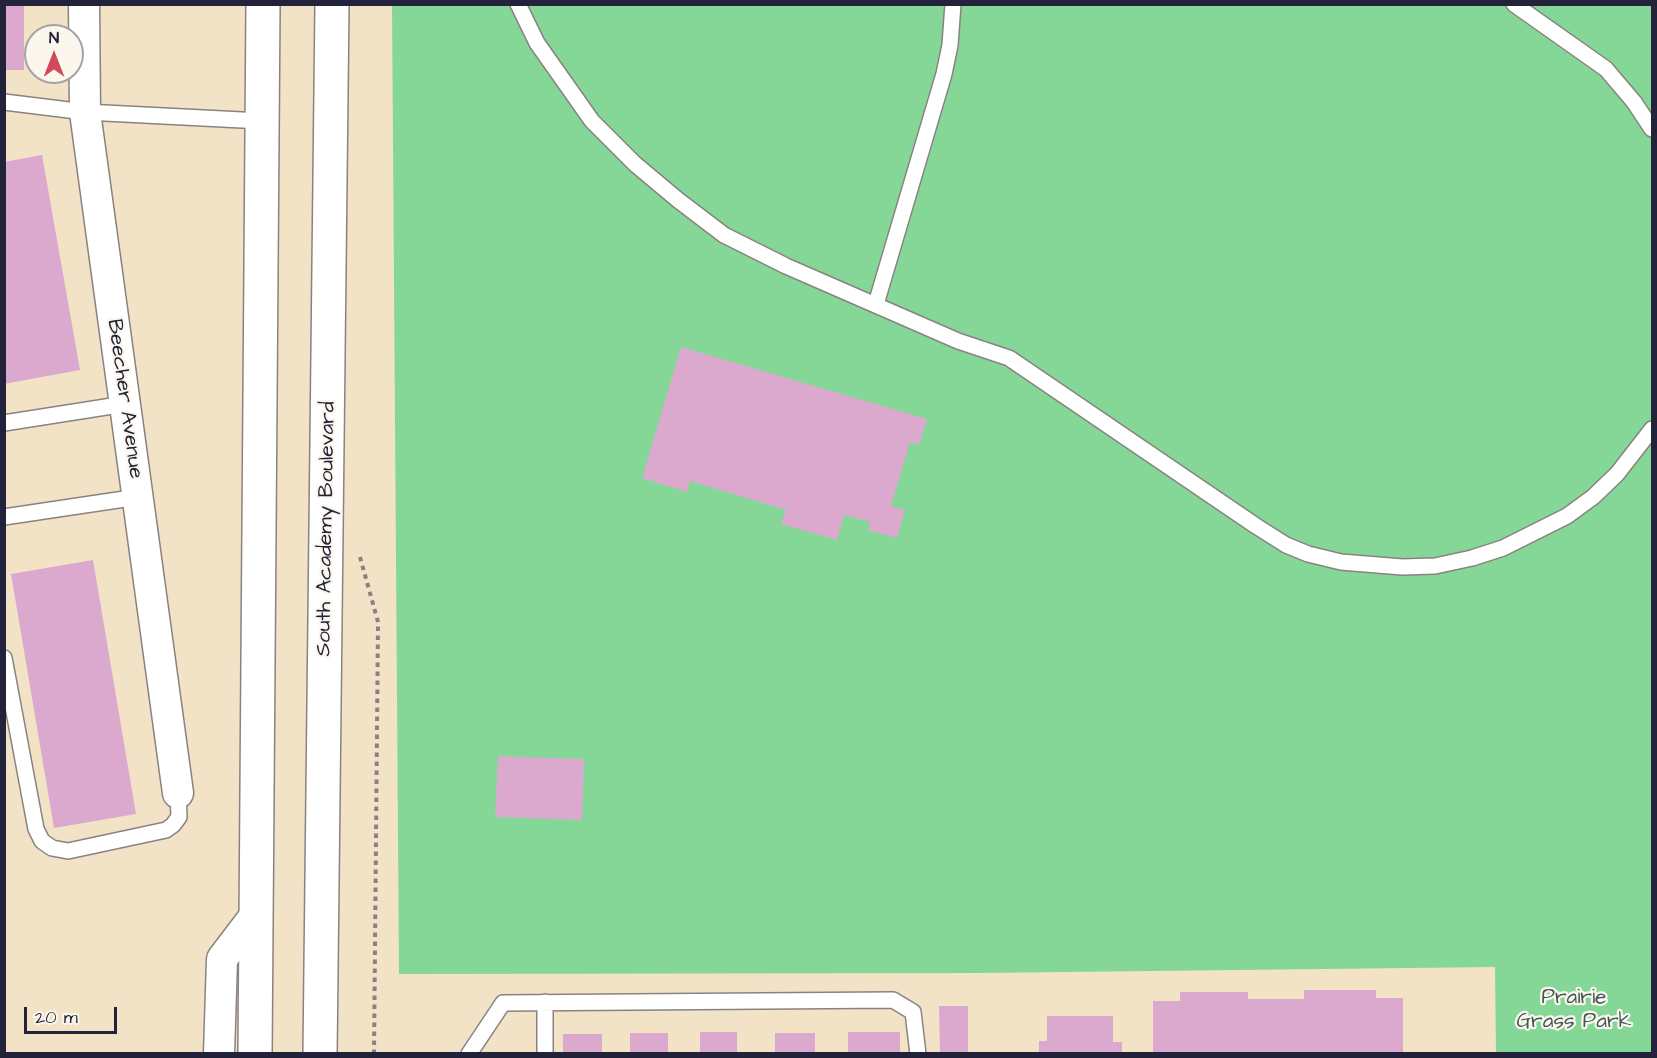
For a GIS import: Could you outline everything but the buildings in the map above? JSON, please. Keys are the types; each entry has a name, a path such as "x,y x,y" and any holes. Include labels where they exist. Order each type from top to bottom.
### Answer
{"highway":[{"path":"255,1053 263,4"},
{"name":"South Academy Boulevard","path":"320,1053 332,4"}],"street":[{"name":"Beecher Avenue","path":"84,4 85,112 178,793"},
{"path":"219,1053 222,959 257,914"}],"lane":[{"path":"518,4 537,43 592,121 635,164 724,235 786,266 958,341 1009,358 1286,545 1308,554 1369,566 1435,566 1503,548 1566,516 1593,497 1617,474 1653,429"},
{"path":"876,304 944,74 950,45 953,4"},
{"path":"1514,4 1605,69 1634,102 1653,129"},
{"path":"4,102 85,112 262,121"},
{"path":"4,423 125,404"},
{"path":"4,517 138,497"},
{"path":"4,658 36,829 42,841 52,848 69,851 166,830 179,817 178,793"},
{"path":"469,1053 503,1003 893,1000 913,1012 918,1053"},
{"path":"545,1002 545,1053"}],"path":[{"path":"359,553 378,622 374,1053"}],"green space":[{"name":"Prairie Grass Park","path":"392,5 1652,5 1652,1053 1496,1053 1495,967 980,973 399,974"}]}
